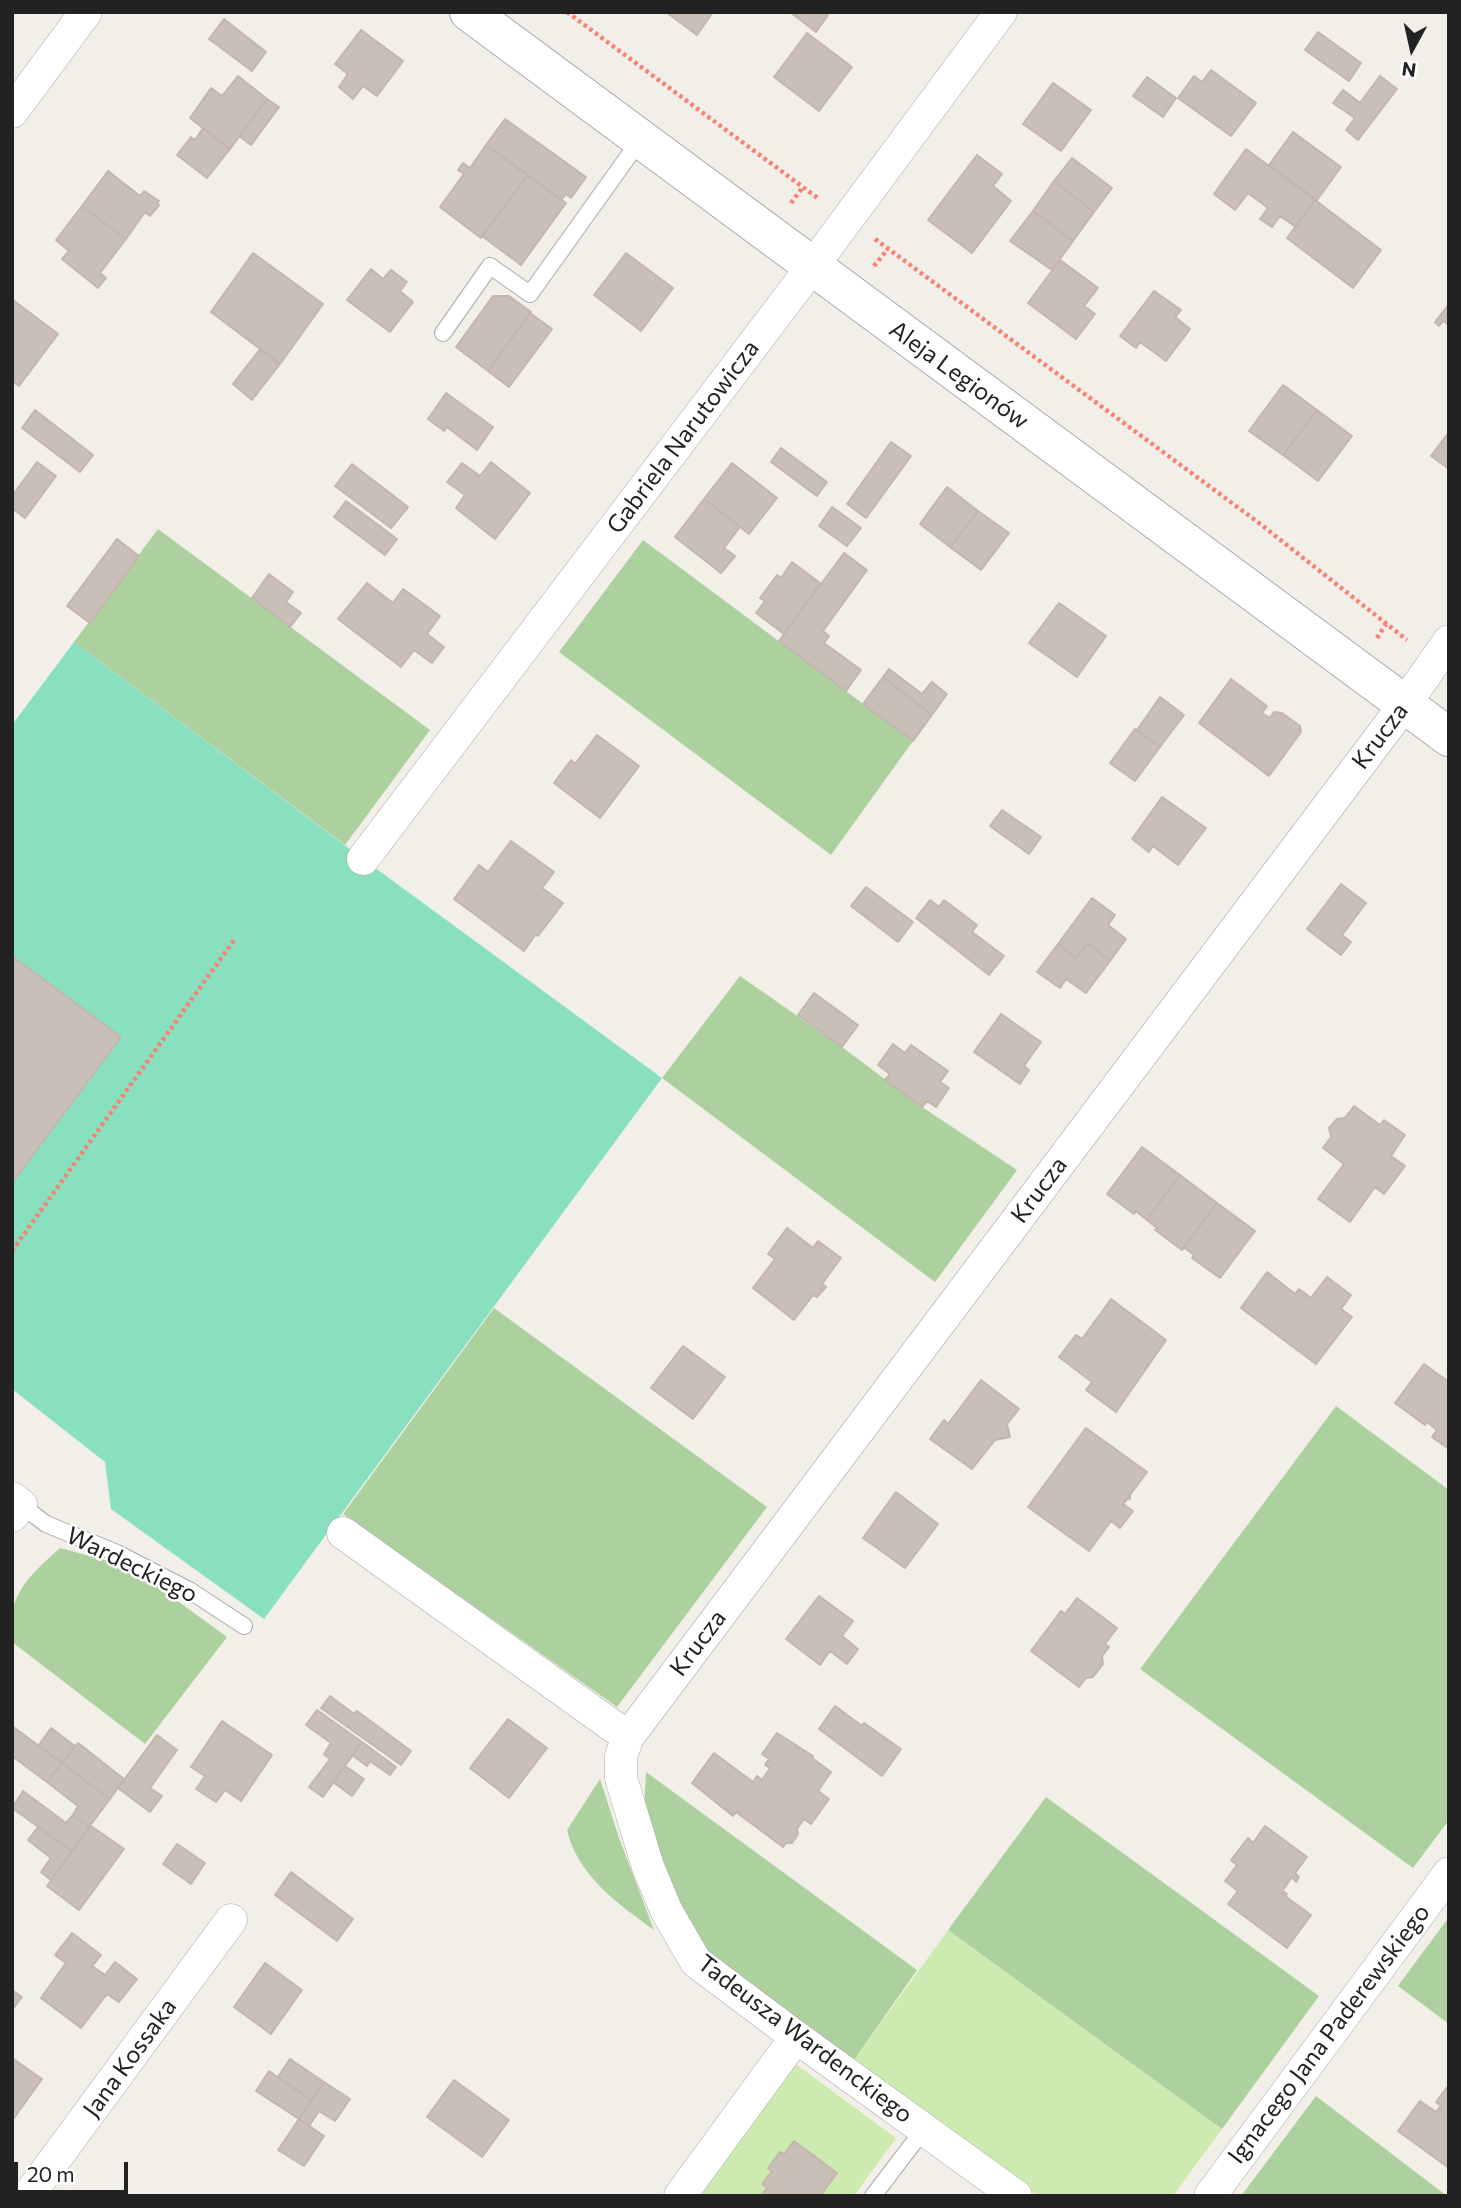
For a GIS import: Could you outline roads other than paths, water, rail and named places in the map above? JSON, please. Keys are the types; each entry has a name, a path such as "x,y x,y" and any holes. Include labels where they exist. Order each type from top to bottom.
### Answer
{"street":[{"path":"12,112 86,12"},
{"name":"Aleja Legionów","path":"469,12 1449,737"},
{"name":"Gabriela Narutowicza","path":"363,859 812,267 1000,12"},
{"name":"Krucza","path":"628,1738 1405,704 1449,641"},
{"path":"343,1533 628,1738"},
{"name":"Tadeusza Wardenckiego","path":"628,1738 621,1756 621,1778 648,1867 667,1912 696,1962 1016,2196"},
{"name":"Ignacego Jana Paderewskiego","path":"1210,2196 1449,1873"},
{"name":"Jana Kossaka","path":"28,2196 231,1920"},
{"path":"680,2196 796,2037"}],"lane":[{"path":"443,333 490,266 530,294 640,140"},
{"name":"Wardeckiego","path":"15,1507 46,1524 117,1553 189,1590 244,1626"},
{"path":"873,2196 923,2129"}]}
